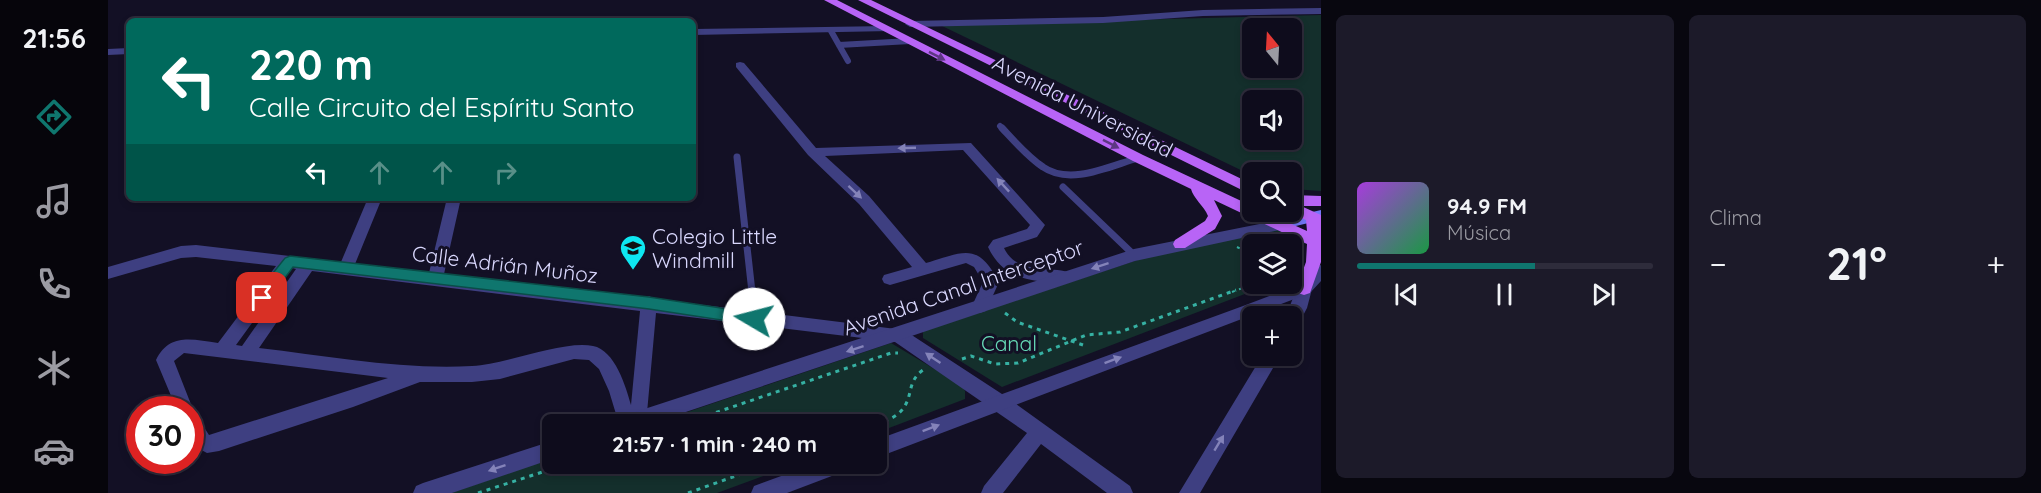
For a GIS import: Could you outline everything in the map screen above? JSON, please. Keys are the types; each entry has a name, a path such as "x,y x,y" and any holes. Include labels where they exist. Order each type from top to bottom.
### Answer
{"main road":[{"name":"Avenida Universidad","path":"829,0 1138,158 1319,243"},
{"name":"Avenida Universidad","path":"863,0 1242,184"},
{"path":"1180,244 1210,225 1215,216 1211,205 1191,183"},
{"path":"1302,200 1321,201"},
{"path":"1302,212 1318,218 1319,243 1304,289"},
{"name":"Avenida Canal Interceptor","path":"1279,225 1318,218"}],"street":[{"path":"910,24 1103,20 1203,13 1321,11"},
{"path":"696,32 887,30"},
{"path":"108,52 126,51"},
{"path":"740,65 813,152 864,200 922,268"},
{"path":"813,152 966,146 1038,225 1032,233 996,247 1006,262 1019,272"},
{"path":"346,268 374,201"},
{"path":"435,278 453,201"},
{"name":"Avenida Canal Interceptor","path":"658,414 1134,255 1279,225"},
{"name":"Calle Adrián Muñoz","path":"108,273 188,251 649,303 754,319 898,335"},
{"path":"890,279 967,257 979,263 991,282"},
{"path":"222,351 290,261"},
{"path":"246,353 308,264"},
{"path":"887,445 1304,289 1321,271"},
{"path":"980,306 991,282 1000,275 1019,272 1066,277"},
{"path":"1300,306 1304,289"},
{"path":"632,414 649,303"},
{"path":"898,335 999,402 1123,493"},
{"path":"180,396 165,360 170,352 183,346 419,374 472,374 500,371 574,352 593,353 605,364 627,414"},
{"path":"1189,493 1264,366"},
{"path":"204,442 207,444 219,442 353,399 419,374"},
{"path":"991,493 1039,432"},
{"path":"423,493 542,453"},
{"path":"762,493 812,474"}],"lane":[{"path":"831,31 848,61"},
{"path":"839,45 910,41"},
{"path":"1000,126 1045,169 1058,175 1075,175 1138,158"},
{"path":"737,157 754,319"},
{"path":"1063,187 1134,255"}],"path":[{"path":"1233,246 1242,250"},
{"path":"887,421 897,417 907,404 913,377 924,369 970,356 995,364 1018,363 1086,335 1120,332 1242,288"},
{"path":"1003,311 1017,322 1083,345"},
{"path":"711,414 891,353 907,353"},
{"path":"478,493 542,472"},
{"path":"688,493 741,474"}],"green space":[{"path":"1321,15 1321,191 1302,190 1302,162 1242,162 1242,171 940,25"},
{"name":"Canal","path":"1273,226 1288,234 1242,234 1242,294 1245,294 1002,387 923,338 923,331 1183,245"},
{"name":"Canal","path":"891,343 961,385 965,391 965,399 887,429 887,414 682,414"},
{"path":"542,461 542,474 769,474 717,493 451,493"}],"place":[{"name":"Colegio Little Windmill","path":"633,271"}],"route":[{"path":"262,298 290,261 649,303 754,319"}]}
